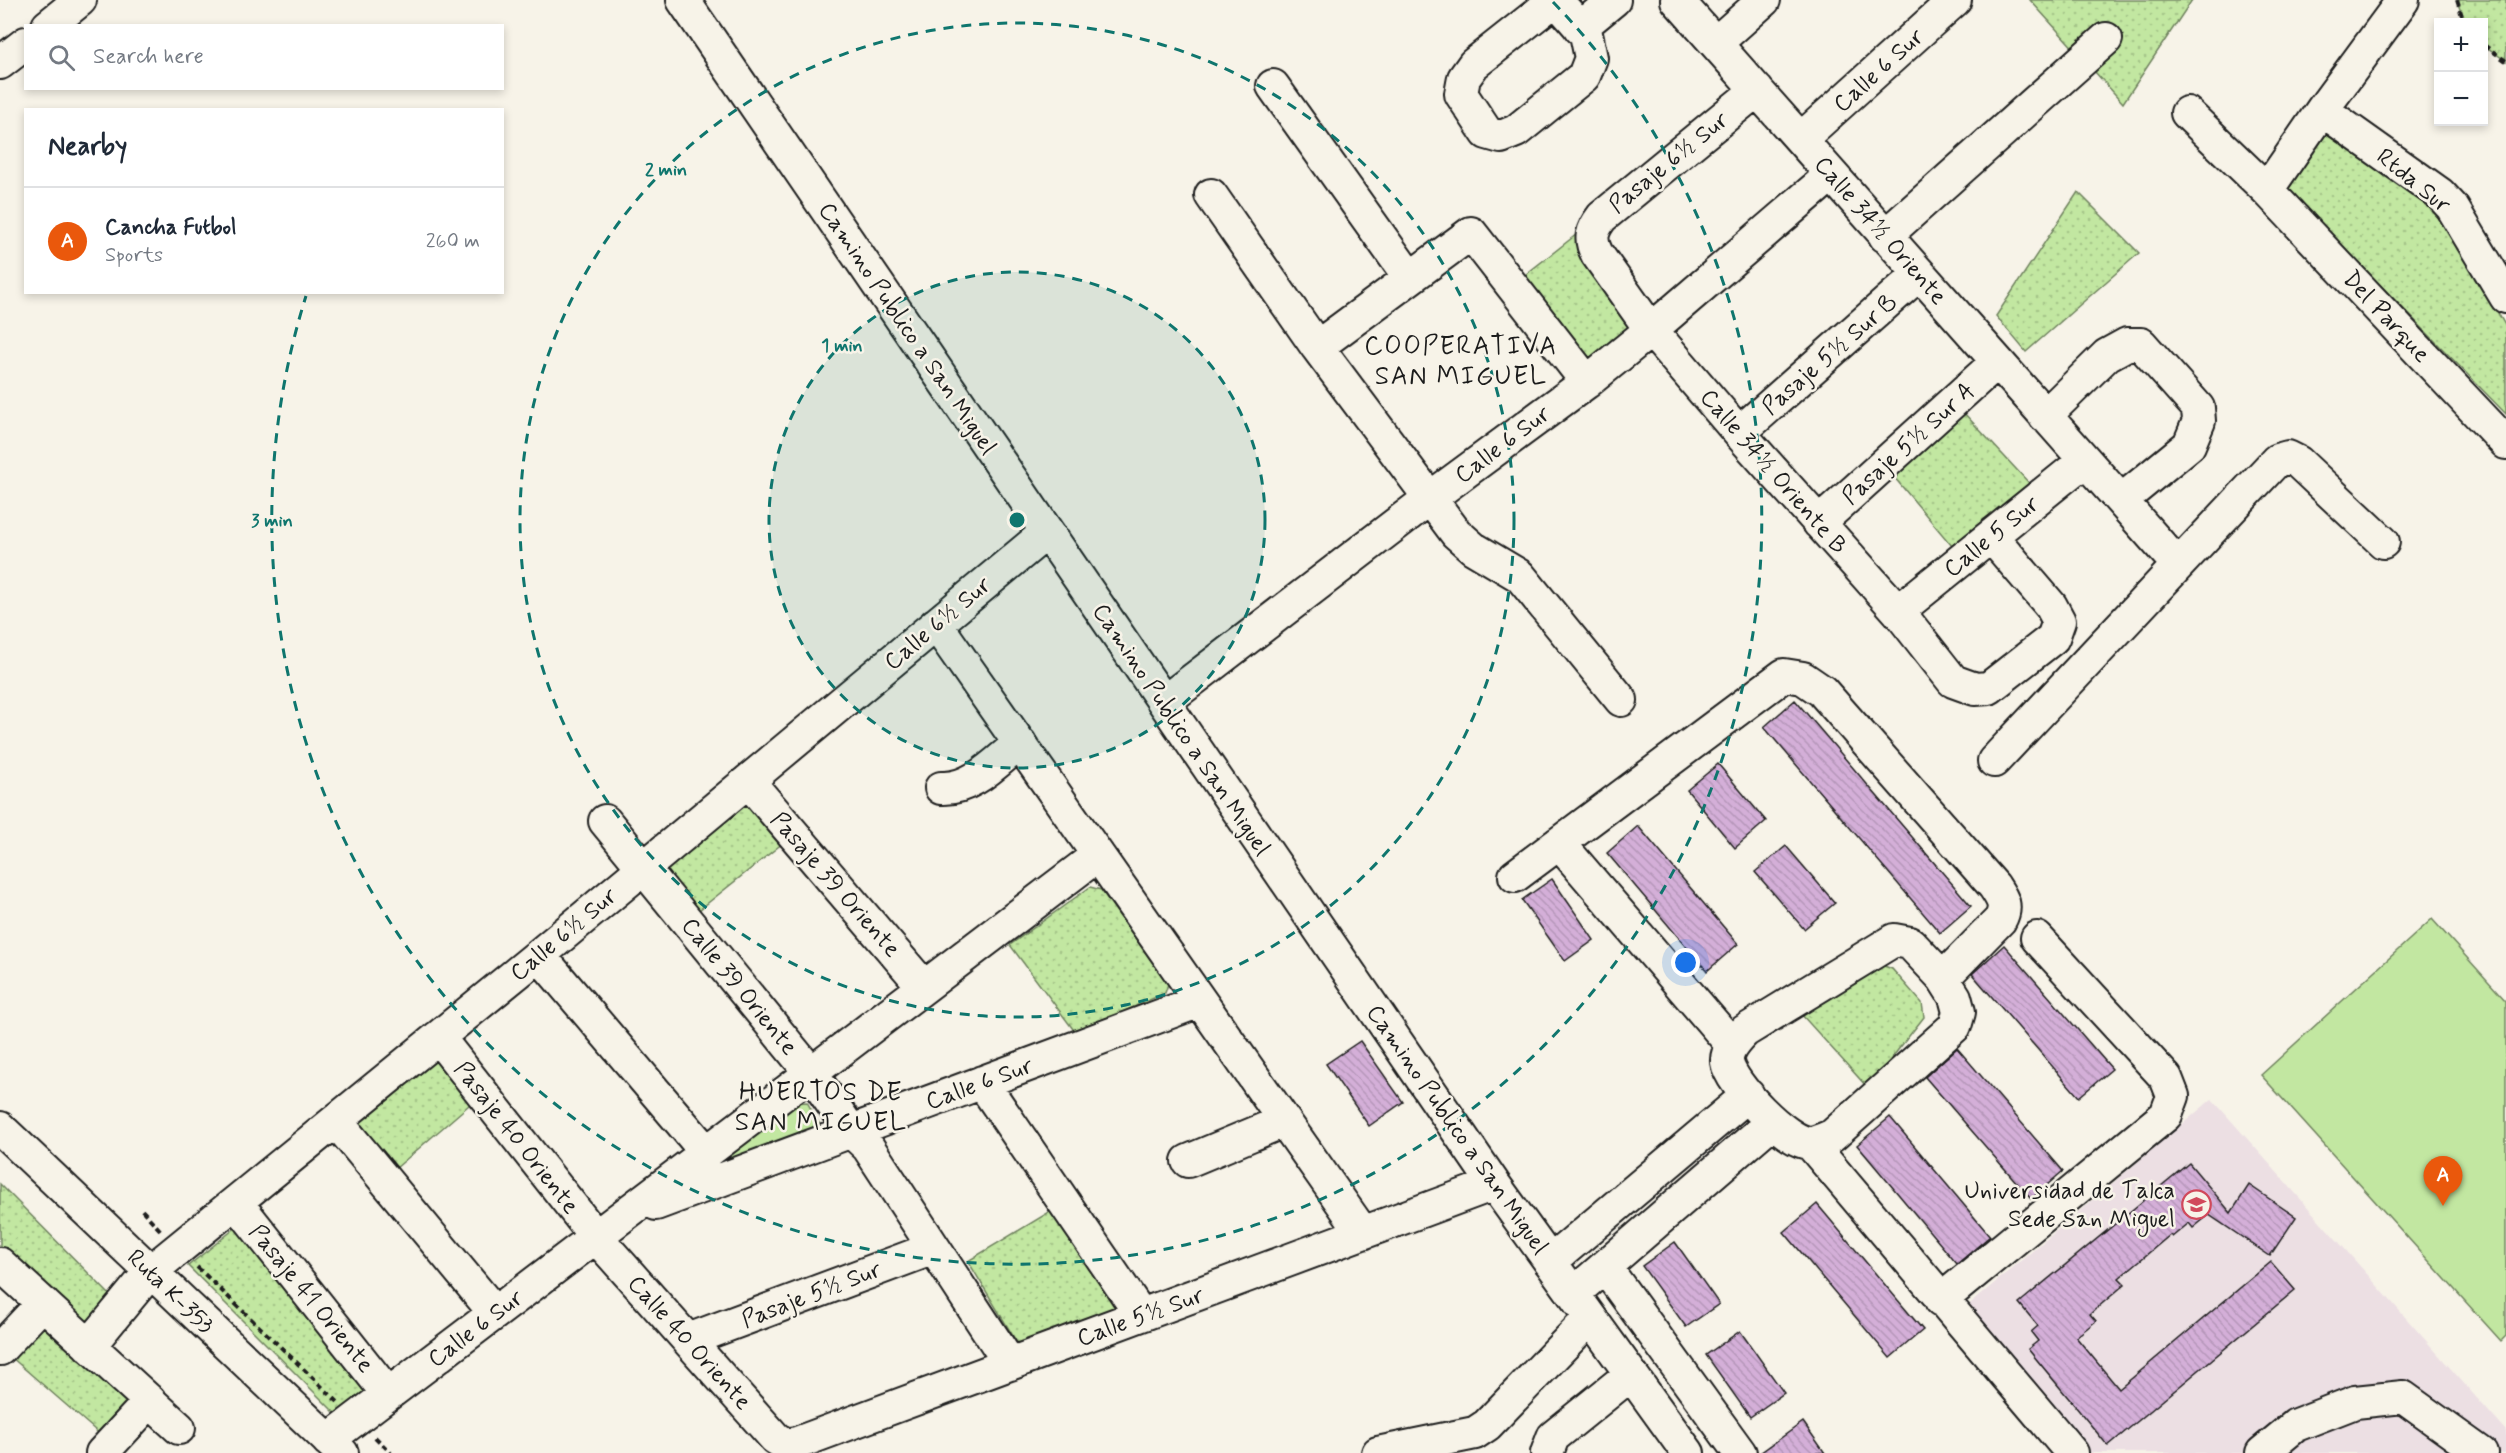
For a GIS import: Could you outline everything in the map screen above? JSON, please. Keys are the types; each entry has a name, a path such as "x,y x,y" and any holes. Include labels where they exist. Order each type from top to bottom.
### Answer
{"street":[{"path":"50,24 80,0"},
{"path":"1556,0 1580,28 1586,34 1591,58 1584,76 1516,131 1501,137 1486,133 1461,94 1464,78 1474,64 1556,0"},
{"path":"1580,28 1614,0"},
{"name":"Calle 34½ Oriente","path":"1677,0 2178,565"},
{"path":"1716,43 1764,0"},
{"name":"Calle 6 Sur","path":"1800,139 1955,0"},
{"path":"2267,190 2322,110 2403,0"},
{"name":"Camino Publico a San Miguel","path":"694,4 1047,532 1494,1184 1688,1453"},
{"path":"1885,236 2106,39"},
{"path":"0,63 24,45"},
{"path":"1273,86 1410,278"},
{"name":"Pasaje 6½ Sur","path":"1591,242 1593,229 1602,217 1757,90"},
{"name":"Rtda Sur","path":"2322,110 2440,194 2452,207 2506,297"},
{"name":"Del Parque","path":"2187,113 2267,190 2506,443"},
{"name":"Calle 6 Sur","path":"1164,702 1430,498 1587,382 1652,330 1831,175"},
{"path":"1211,195 1317,347 1456,533 1473,548 1520,576 1621,700"},
{"path":"1317,347 1471,233 1587,382"},
{"name":"Calle 34½ Oriente B","path":"1591,242 1597,254 1652,330 1739,433 1898,611 1953,681 1976,689 1989,688 2053,638 2059,621 2051,606 1992,537"},
{"name":"Pasaje 5½ Sur B","path":"1739,433 1920,274"},
{"path":"2045,416 2107,355 2127,344 2141,344 2198,408 2199,421 2189,445 2122,500"},
{"name":"Pasaje 5½ Sur A","path":"1820,523 1997,362"},
{"path":"1994,761 2277,460 2288,457 2298,462 2383,542"},
{"name":"Calle 5 Sur","path":"1898,611 2084,461"},
{"name":"Calle 6½ Sur","path":"89,1346 150,1272 539,955 1047,532"},
{"path":"936,624 1363,1233"},
{"path":"1515,876 1784,675 1803,678 1822,691 1994,886 2004,902 2004,912 2000,920 1943,978"},
{"path":"941,788 957,788 971,781 1020,743"},
{"name":"Pasaje 39 Oriente","path":"748,781 924,987"},
{"name":"Calle 39 Oriente","path":"605,821 811,1073 851,1131 868,1147 1010,1364"},
{"path":"1559,843 1732,1045"},
{"name":"Calle 6 Sur","path":"335,1446 356,1419 388,1394 1098,855"},
{"path":"1941,1300 2166,1115 2172,1096 2166,1078 2037,938"},
{"path":"1810,1143 1832,1136 1955,1026 1959,1012 1955,997 1943,978 1910,943 1894,940 1745,1031 1732,1045 1727,1062 1735,1079 1772,1122 1794,1138 1810,1143 2072,1453"},
{"path":"539,955 707,1153"},
{"name":"Calle 6 Sur","path":"623,1216 1200,1001"},
{"name":"Pasaje 40 Oriente","path":"438,1037 596,1237"},
{"path":"982,1082 1141,1315"},
{"path":"1550,1262 1748,1095"},
{"path":"336,1121 495,1313"},
{"path":"1188,1161 1284,1121"},
{"path":"1378,1453 1475,1433 1487,1425 1582,1306 1605,1267 1772,1122"},
{"name":"Ruta K-353","path":"0,1128 335,1446"},
{"name":"Calle 5½ Sur","path":"786,1444 797,1443 1494,1184"},
{"name":"Pasaje 41 Oriente","path":"236,1202 388,1394"},
{"name":"Calle 40 Oriente","path":"596,1237 775,1438 786,1444"},
{"name":"Pasaje 5½ Sur","path":"688,1340 934,1248"},
{"path":"0,1264 179,1428"},
{"path":"1605,1267 1740,1453"},
{"path":"0,1349 43,1303"},
{"path":"1547,1453 1553,1437 1631,1374"},
{"path":"2262,1453 2296,1425 2355,1402 2403,1397 2481,1453"},
{"path":"102,1453 150,1401"}],"path":[{"path":"2457,0 2464,18"},
{"path":"2488,48 2506,61"},
{"path":"141,1210 391,1453"}],"shaded area":[{"name":"Universidad de Talca Sede San Miguel","path":"2212,1099 2506,1431 2506,1453 2088,1453 1965,1308"}],"green space":[{"path":"2030,0 2192,0 2123,103"},
{"path":"2457,0 2506,0 2506,61 2488,48 2488,18 2464,18"},
{"path":"2324,133 2418,195 2441,214 2506,327 2506,414 2286,188"},
{"path":"2078,192 2139,253 2026,352 1996,316"},
{"path":"1577,234 1644,321 1592,362 1525,275"},
{"path":"1963,412 2029,483 1952,546 1894,477"},
{"path":"752,794 788,839 699,910 661,864"},
{"path":"1090,887 1101,890 1168,984 1165,993 1076,1033 1010,945"},
{"path":"2432,919 2506,1001 2506,1336 2501,1341 2261,1075"},
{"path":"1879,964 1892,969 1922,1003 1924,1017 1868,1088 1800,1013"},
{"path":"436,1046 476,1099 388,1175 344,1121"},
{"path":"807,1102 820,1125 816,1134 690,1177 791,1103"},
{"path":"0,1184 113,1298 88,1327 0,1249"},
{"path":"1056,1208 1126,1303 1019,1346 968,1261"},
{"path":"238,1226 376,1386 340,1418 188,1266"},
{"path":"42,1326 55,1330 125,1392 126,1403 103,1437 11,1357"}],"building":[{"path":"1795,700 1971,906 1940,933 1764,727"},
{"path":"1718,764 1766,821 1735,848 1687,790"},
{"path":"1638,826 1738,944 1707,971 1607,853"},
{"path":"1786,846 1835,903 1804,929 1755,872"},
{"path":"1552,879 1594,940 1565,961 1522,900"},
{"path":"2004,945 2112,1069 2079,1097 1972,974"},
{"path":"1360,1041 1403,1102 1369,1126 1326,1064"},
{"path":"1957,1048 2063,1171 2031,1199 1925,1077"},
{"path":"1890,1117 1990,1236 1957,1264 1857,1145"},
{"path":"2189,1163 2231,1213 2249,1185 2296,1217 2270,1256 2209,1215 2193,1228 2189,1223 2172,1237 2170,1235 2119,1278 2125,1284 2090,1314 2096,1321 2076,1337 2119,1389 2271,1262 2295,1290 2108,1446 2028,1349 2038,1341 2031,1332 2038,1326 2019,1303"},
{"path":"1817,1204 1923,1330 1890,1358 1784,1232"},
{"path":"1675,1242 1719,1304 1686,1327 1642,1266"},
{"path":"1740,1331 1784,1393 1750,1417 1706,1355"},
{"path":"1803,1422 1825,1453 1760,1453"}],"place":[{"name":"Universidad de Talca Sede San Miguel","path":"2196,1204"},
{"name":"Cancha Futbol","path":"2443,1206"}],"district":[{"name":"COOPERATIVA SAN MIGUEL","path":"1461,360"},
{"name":"HUERTOS DE SAN MIGUEL","path":"821,1106"}]}
